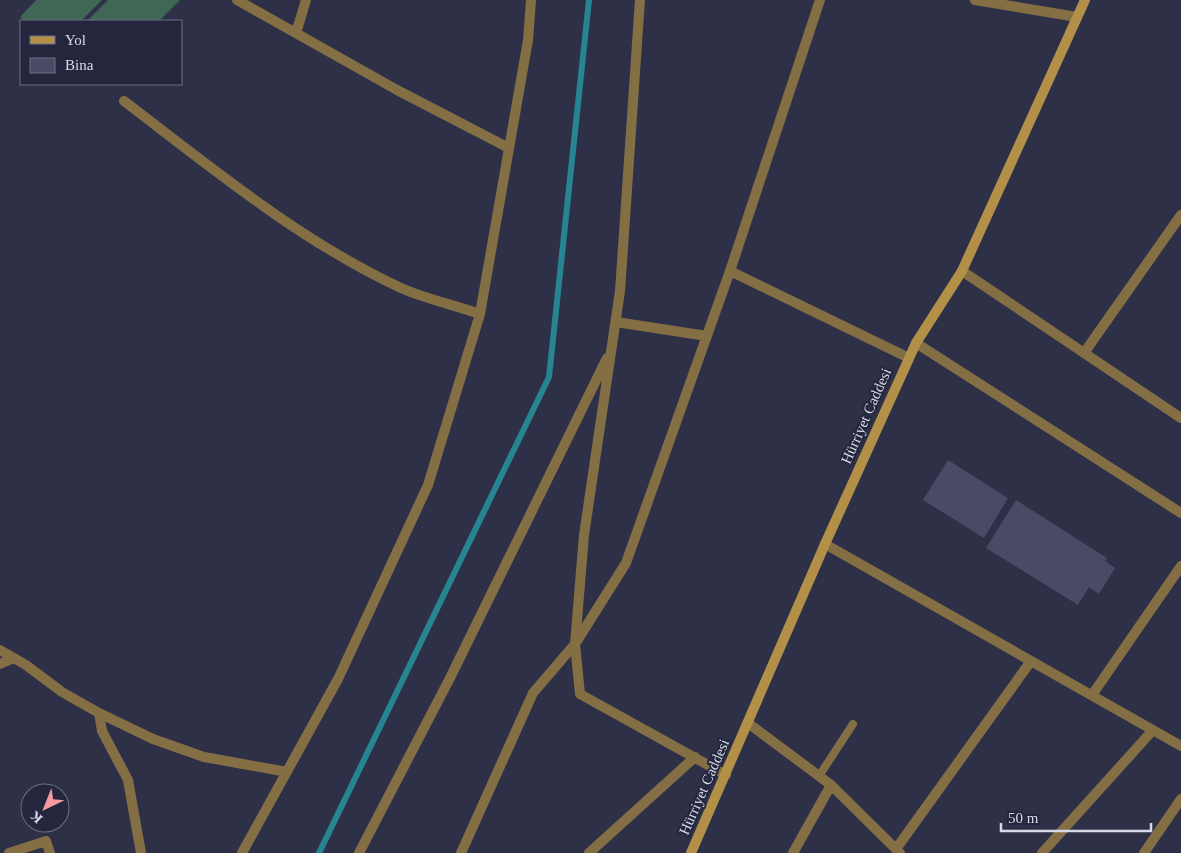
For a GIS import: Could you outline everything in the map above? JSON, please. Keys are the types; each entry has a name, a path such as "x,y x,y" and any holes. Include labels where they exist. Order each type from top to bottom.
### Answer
{"street":[{"path":"237,0 397,90 509,148"},
{"path":"296,33 306,0"},
{"path":"242,853 338,679 428,485 480,314 528,40 531,0"},
{"path":"640,0 620,291 584,535 575,644 580,694 726,774"},
{"path":"461,853 534,693 575,644 626,564 730,271 820,0"},
{"path":"975,0 1077,17"},
{"name":"Hürriyet Caddesi","path":"691,853 825,544 909,358 916,343 962,271 1085,0"},
{"path":"124,101 239,188 333,252 402,288 480,314"},
{"path":"1084,353 1181,215"},
{"path":"730,271 909,358"},
{"path":"962,271 1181,418"},
{"path":"616,322 707,336"},
{"path":"916,343 1181,513"},
{"path":"359,853 450,678 612,348"},
{"path":"825,544 1181,746"},
{"path":"1092,695 1181,566"},
{"path":"0,650 62,692 98,713 153,739 204,757 287,772"},
{"path":"0,664 14,658"},
{"path":"748,722 831,785 898,851 1031,661"},
{"path":"98,713 102,731 128,780 141,853"},
{"path":"1042,853 1153,730"},
{"path":"589,853 695,757"},
{"path":"793,853 831,785"},
{"path":"1144,853 1181,799"},
{"path":"9,853 46,841 50,853"}],"lane":[{"path":"819,776 853,724"}],"green space":[{"path":"36,0 102,0 82,20 23,20 20,17"},
{"path":"108,0 180,0 160,20 88,20"}],"building":[{"path":"948,460 1008,498 984,538 923,500"},
{"path":"1016,500 1107,558 1105,561 1115,568 1099,594 1089,587 1078,605 986,548"}],"waterway":[{"path":"319,853 549,377 589,0"}]}
